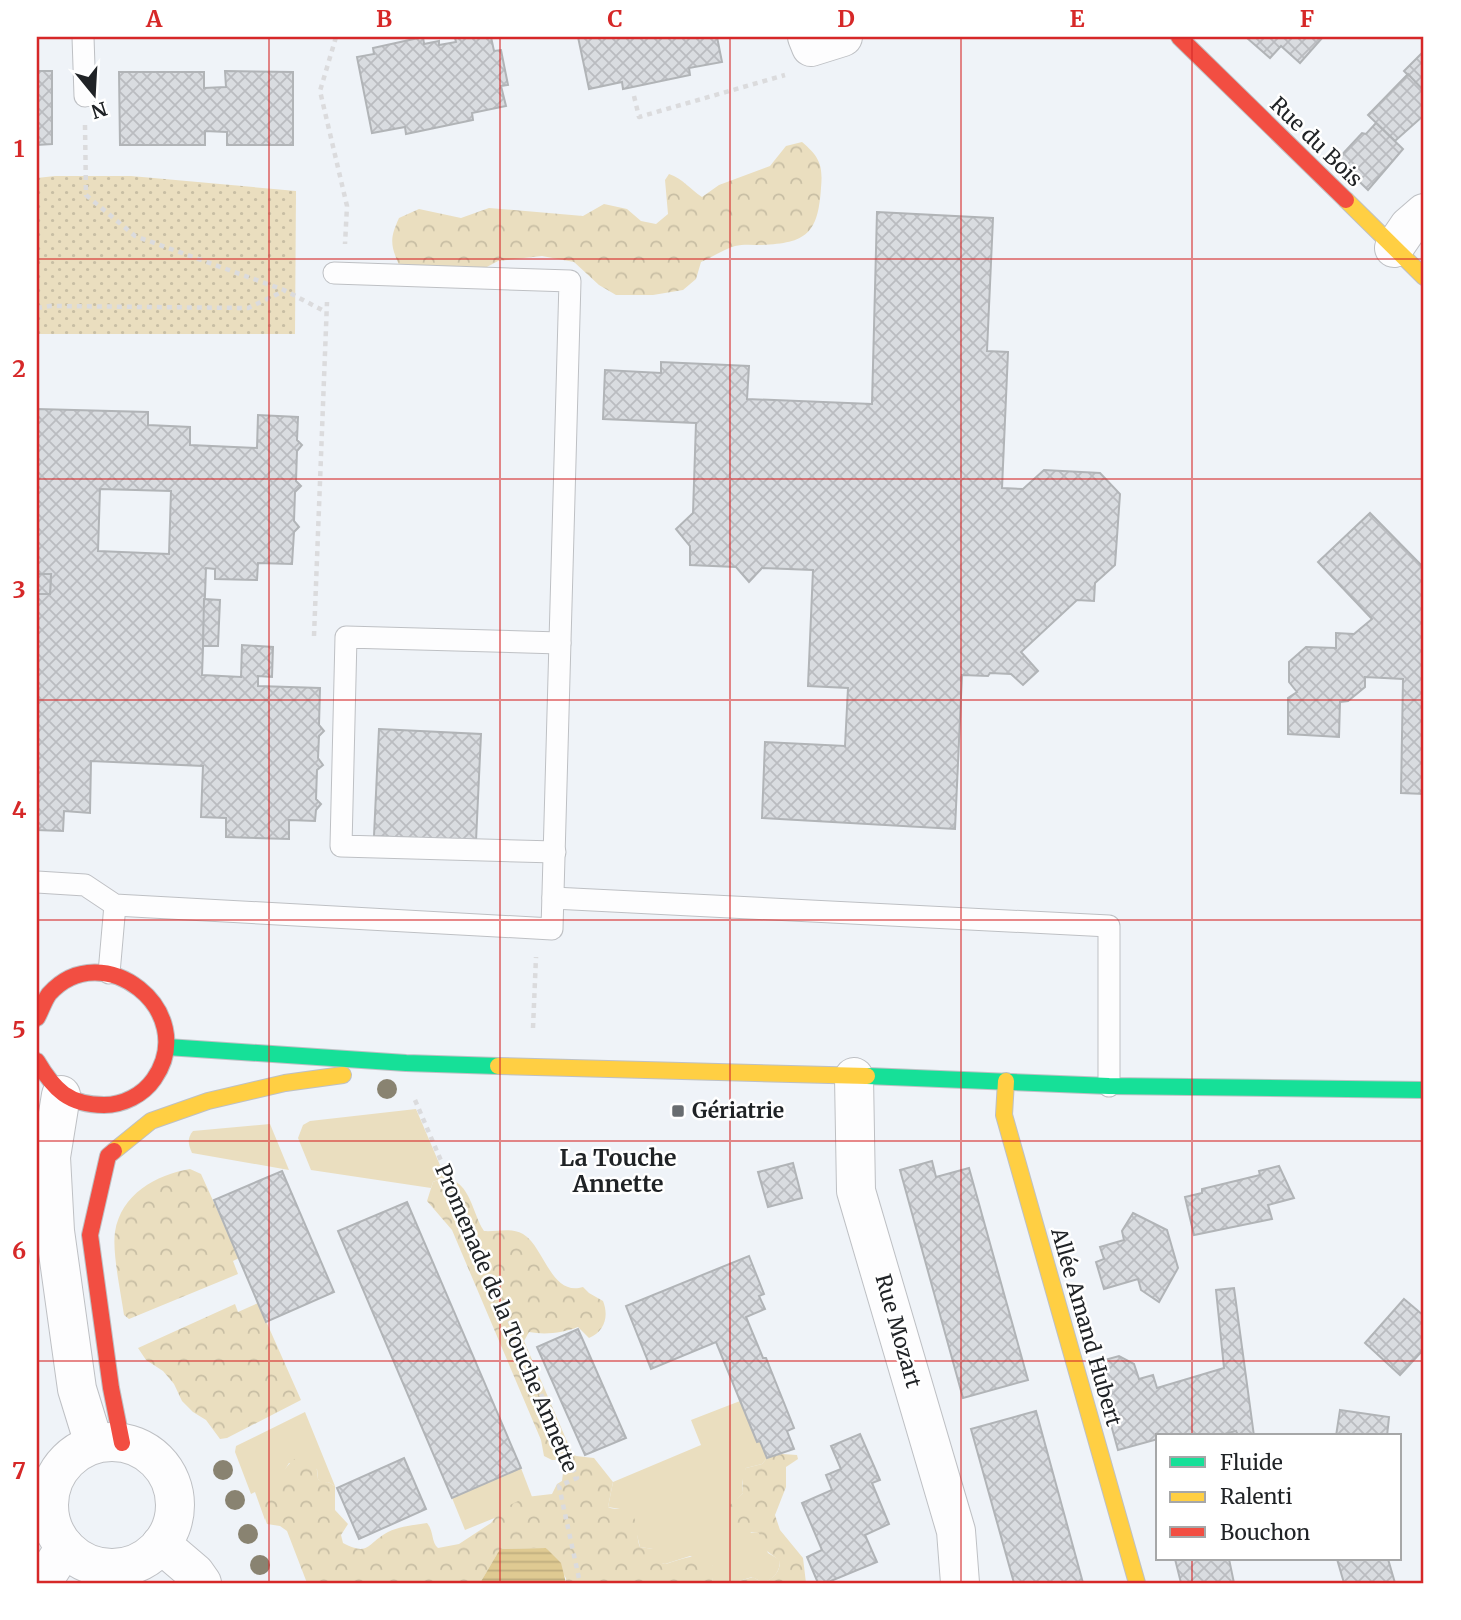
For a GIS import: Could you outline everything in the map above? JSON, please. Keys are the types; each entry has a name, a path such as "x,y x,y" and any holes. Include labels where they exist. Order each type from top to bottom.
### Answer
{"street":[{"path":"807,37 811,47 843,37"},
{"name":"Rue du Bois","path":"1179,37 1424,277"},
{"path":"1394,248 1409,226 1424,213"},
{"path":"37,1018 47,998 59,986 92,973 109,973 129,979 146,990 158,1005 165,1024 167,1047 160,1069 147,1088 128,1101 111,1106 76,1103 61,1094 49,1084 37,1061"},
{"path":"167,1047 406,1063 1109,1086 1424,1090"},
{"path":"108,1443 111,1388 90,1235 108,1156 151,1121 208,1101 285,1083 406,1063"},
{"name":"Rue Mozart","path":"854,1077 856,1191 956,1531 960,1583"},
{"name":"Allée Amand Hubert","path":"1006,1081 1004,1115 1137,1583"},
{"path":"61,1094 51,1157 55,1231 77,1389 108,1443"},
{"path":"108,1443 139,1448 155,1459 166,1474 173,1491 175,1510 170,1528 161,1544 148,1556 132,1565 93,1575 65,1548 53,1529 44,1485 75,1453 108,1443"},
{"path":"161,1544 195,1573 202,1583"},
{"path":"42,1583 65,1548"}],"lane":[{"path":"83,37 85,96"},
{"path":"37,883 85,885 115,905 552,929 570,281 334,273"},
{"path":"555,852 341,846 346,637 560,643"},
{"path":"553,898 1109,926 1109,1086"},
{"path":"109,973 115,905"}],"path":[{"path":"336,37 320,91 347,206 346,241 334,273 326,312 314,636 346,637"},
{"path":"634,96 639,117 792,73"},
{"path":"85,96 86,195 135,236 284,290 326,312"},
{"path":"37,308 248,308 284,290"},
{"path":"533,1035 538,928"},
{"name":"Promenade de la Touche Annette","path":"410,1090 577,1478 559,1486 580,1583"}],"green space":[{"path":"802,142 819,162 821,174 819,204 813,226 807,233 789,242 738,245 726,249 701,262 696,279 683,290 653,295 616,295 599,285 574,262 542,256 498,261 485,268 451,266 435,271 399,265 394,252 392,241 399,218 419,209 461,218 489,208 583,216 604,204 627,209 641,221 656,224 668,214 665,180 669,174 702,197 719,185 770,166 786,146"},
{"path":"131,176 296,191 295,334 37,334 37,178"},
{"path":"416,1109 445,1177 433,1182 431,1188 311,1170 298,1138 303,1125 310,1121"},
{"path":"270,1124 289,1170 192,1153 190,1147 189,1139 193,1131"},
{"path":"190,1169 201,1174 239,1258 233,1261 238,1274 129,1319 124,1315 116,1262 114,1241 119,1219 124,1207 142,1188 165,1176"},
{"path":"445,1177 466,1192 484,1231 509,1230 523,1234 563,1285 583,1287 603,1301 606,1312 604,1322 599,1331 589,1338 578,1327 554,1333 529,1332 524,1341 572,1453 594,1458 613,1482 608,1507 624,1509 633,1516 640,1547 653,1549 660,1546 665,1551 662,1563 698,1556 709,1560 714,1570 712,1583 566,1583 566,1578 546,1548 500,1549 480,1583 307,1583 287,1531 280,1526 267,1524 264,1509 269,1493 284,1470 301,1455 316,1463 318,1479 322,1483 328,1482 335,1486 335,1510 348,1524 341,1535 343,1543 358,1549 368,1547 393,1530 427,1523 438,1548 459,1544 491,1523 501,1510 526,1497 552,1494 557,1484 562,1481 563,1473 559,1460 544,1456 541,1440 452,1230 427,1201 433,1182"},
{"path":"258,1303 301,1400 227,1438 220,1439 206,1420 182,1401 174,1384 163,1371 146,1360 138,1348 235,1304 238,1312"},
{"path":"740,1401 757,1442 760,1441 767,1458 762,1464 746,1468 742,1482 743,1493 737,1499 751,1533 759,1533 768,1553 780,1560 780,1564 776,1574 764,1583 752,1577 733,1583 712,1583 713,1566 690,1556 662,1563 662,1556 653,1549 640,1547 636,1531 620,1509 608,1507 613,1482 701,1445 691,1420"},
{"path":"305,1412 335,1486 328,1482 322,1484 318,1479 317,1469 289,1463 265,1503 265,1520 255,1492 251,1494 235,1452 236,1446"},
{"path":"782,1454 797,1455 798,1459 786,1467 786,1487 775,1515 780,1530 803,1558 806,1583 763,1583 776,1574 780,1561 763,1548 759,1533 740,1530 730,1522 727,1518 729,1506 743,1493 742,1476 746,1468"},
{"path":"521,1468 534,1502 465,1530 452,1498"},
{"path":"753,1577 763,1583 733,1583"}],"shaded area":[{"path":"546,1548 561,1563 566,1583 480,1583 500,1549"}],"building":[{"path":"423,37 424,44 439,41 439,45 456,42 455,38 460,37 491,37 494,51 501,50 508,85 501,86 506,106 472,113 473,120 406,134 405,127 372,133 357,57 374,54 373,48"},
{"path":"578,37 717,37 722,62 689,68 690,75 623,89 622,82 589,89"},
{"path":"1323,37 1300,63 1281,46 1270,58 1247,38"},
{"path":"1424,51 1424,91 1404,71"},
{"path":"37,71 52,71 52,144 37,145"},
{"path":"225,71 293,72 293,145 227,145 227,132 205,131 205,145 120,145 119,72 204,72 204,88 226,87"},
{"path":"1408,74 1424,91 1424,115 1395,141 1368,115"},
{"path":"1376,123 1403,149 1368,190 1337,160 1362,133 1366,134"},
{"path":"877,212 993,218 987,351 1008,352 1002,488 1023,489 1044,470 1100,473 1120,494 1115,565 1095,583 1094,601 1077,600 1021,652 1038,671 1023,685 1011,674 962,675 955,829 762,818 765,742 845,746 848,688 808,686 813,570 762,568 749,582 736,567 690,565 690,546 676,529 693,513 696,423 603,419 605,370 661,373 661,362 749,366 747,399 872,404"},
{"path":"37,409 148,412 148,425 190,427 190,445 257,448 258,415 298,417 297,440 302,445 297,451 296,481 301,486 295,492 294,521 299,527 294,532 292,564 258,563 257,580 215,579 215,569 206,568 202,675 241,677 242,645 273,647 272,677 258,676 258,686 320,688 319,725 324,731 319,736 318,758 323,765 317,770 316,799 321,804 316,810 315,821 289,820 289,839 226,837 226,818 201,817 203,766 91,761 90,813 64,811 63,831 37,830 37,594 50,594 51,574 37,574","holes":["100,489 171,491 169,554 98,551"]},
{"path":"1370,513 1424,568 1424,794 1401,793 1403,679 1365,677 1365,687 1348,701 1340,702 1339,737 1288,734 1288,698 1297,692 1289,682 1289,662 1306,647 1336,648 1336,633 1354,634 1372,619 1318,562"},
{"path":"37,574 51,574 50,594 37,594"},
{"path":"204,599 220,600 218,646 203,646"},
{"path":"379,729 481,734 476,841 374,836"},
{"path":"932,1161 936,1177 969,1168 1028,1380 963,1398 900,1170"},
{"path":"793,1163 802,1198 768,1207 758,1172"},
{"path":"1279,1166 1294,1198 1268,1205 1272,1219 1194,1235 1185,1197 1202,1193 1202,1189 1260,1175 1259,1171"},
{"path":"282,1171 334,1292 266,1322 214,1200"},
{"path":"407,1202 521,1468 452,1498 338,1231"},
{"path":"1133,1213 1167,1230 1178,1268 1159,1302 1141,1290 1138,1279 1104,1289 1096,1262 1104,1259 1100,1247 1124,1240 1122,1231"},
{"path":"749,1256 764,1294 759,1296 765,1309 746,1317 794,1428 787,1431 794,1449 767,1458 760,1441 757,1442 716,1342 651,1369 626,1306"},
{"path":"1234,1288 1254,1434 1237,1434 1236,1431 1225,1434 1156,1434 1156,1440 1118,1450 1094,1363 1119,1356 1134,1364 1139,1379 1153,1375 1157,1388 1224,1368 1216,1290"},
{"path":"1404,1299 1424,1316 1424,1351 1400,1375 1365,1343"},
{"path":"578,1329 626,1438 585,1455 537,1347"},
{"path":"1340,1410 1389,1417 1387,1434 1336,1434"},
{"path":"1036,1411 1083,1583 1014,1583 971,1429"},
{"path":"860,1434 880,1480 872,1483 889,1524 865,1535 877,1562 826,1583 818,1583 807,1557 822,1550 802,1503 832,1490 826,1475 841,1469 831,1446"},
{"path":"404,1458 426,1509 359,1539 337,1488"},
{"path":"1175,1560 1229,1560 1234,1583 1181,1583"},
{"path":"1337,1560 1388,1560 1395,1583 1344,1583"}],"traffic: fast":[{"path":"167,1047 406,1063 498,1066"},
{"path":"867,1076 1109,1086 1424,1090"}],"traffic: slow":[{"path":"1346,200 1424,277"},
{"path":"498,1066 867,1076"},
{"path":"114,1151 151,1121 208,1101 285,1083 343,1075"},
{"path":"1006,1081 1004,1115 1137,1583"}],"traffic: jam":[{"path":"1179,37 1346,200"},
{"path":"37,1018 49,994 71,978 94,972 118,977 139,988 155,1006 165,1029 165,1053 154,1079 138,1094 111,1105 72,1099 56,1088 37,1061"},
{"path":"114,1151 108,1156 90,1235 111,1388 122,1443"}],"place":[{"name":"Gériatrie","path":"678,1111"}],"district":[{"name":"La Touche Annette","path":"618,1171"}]}
